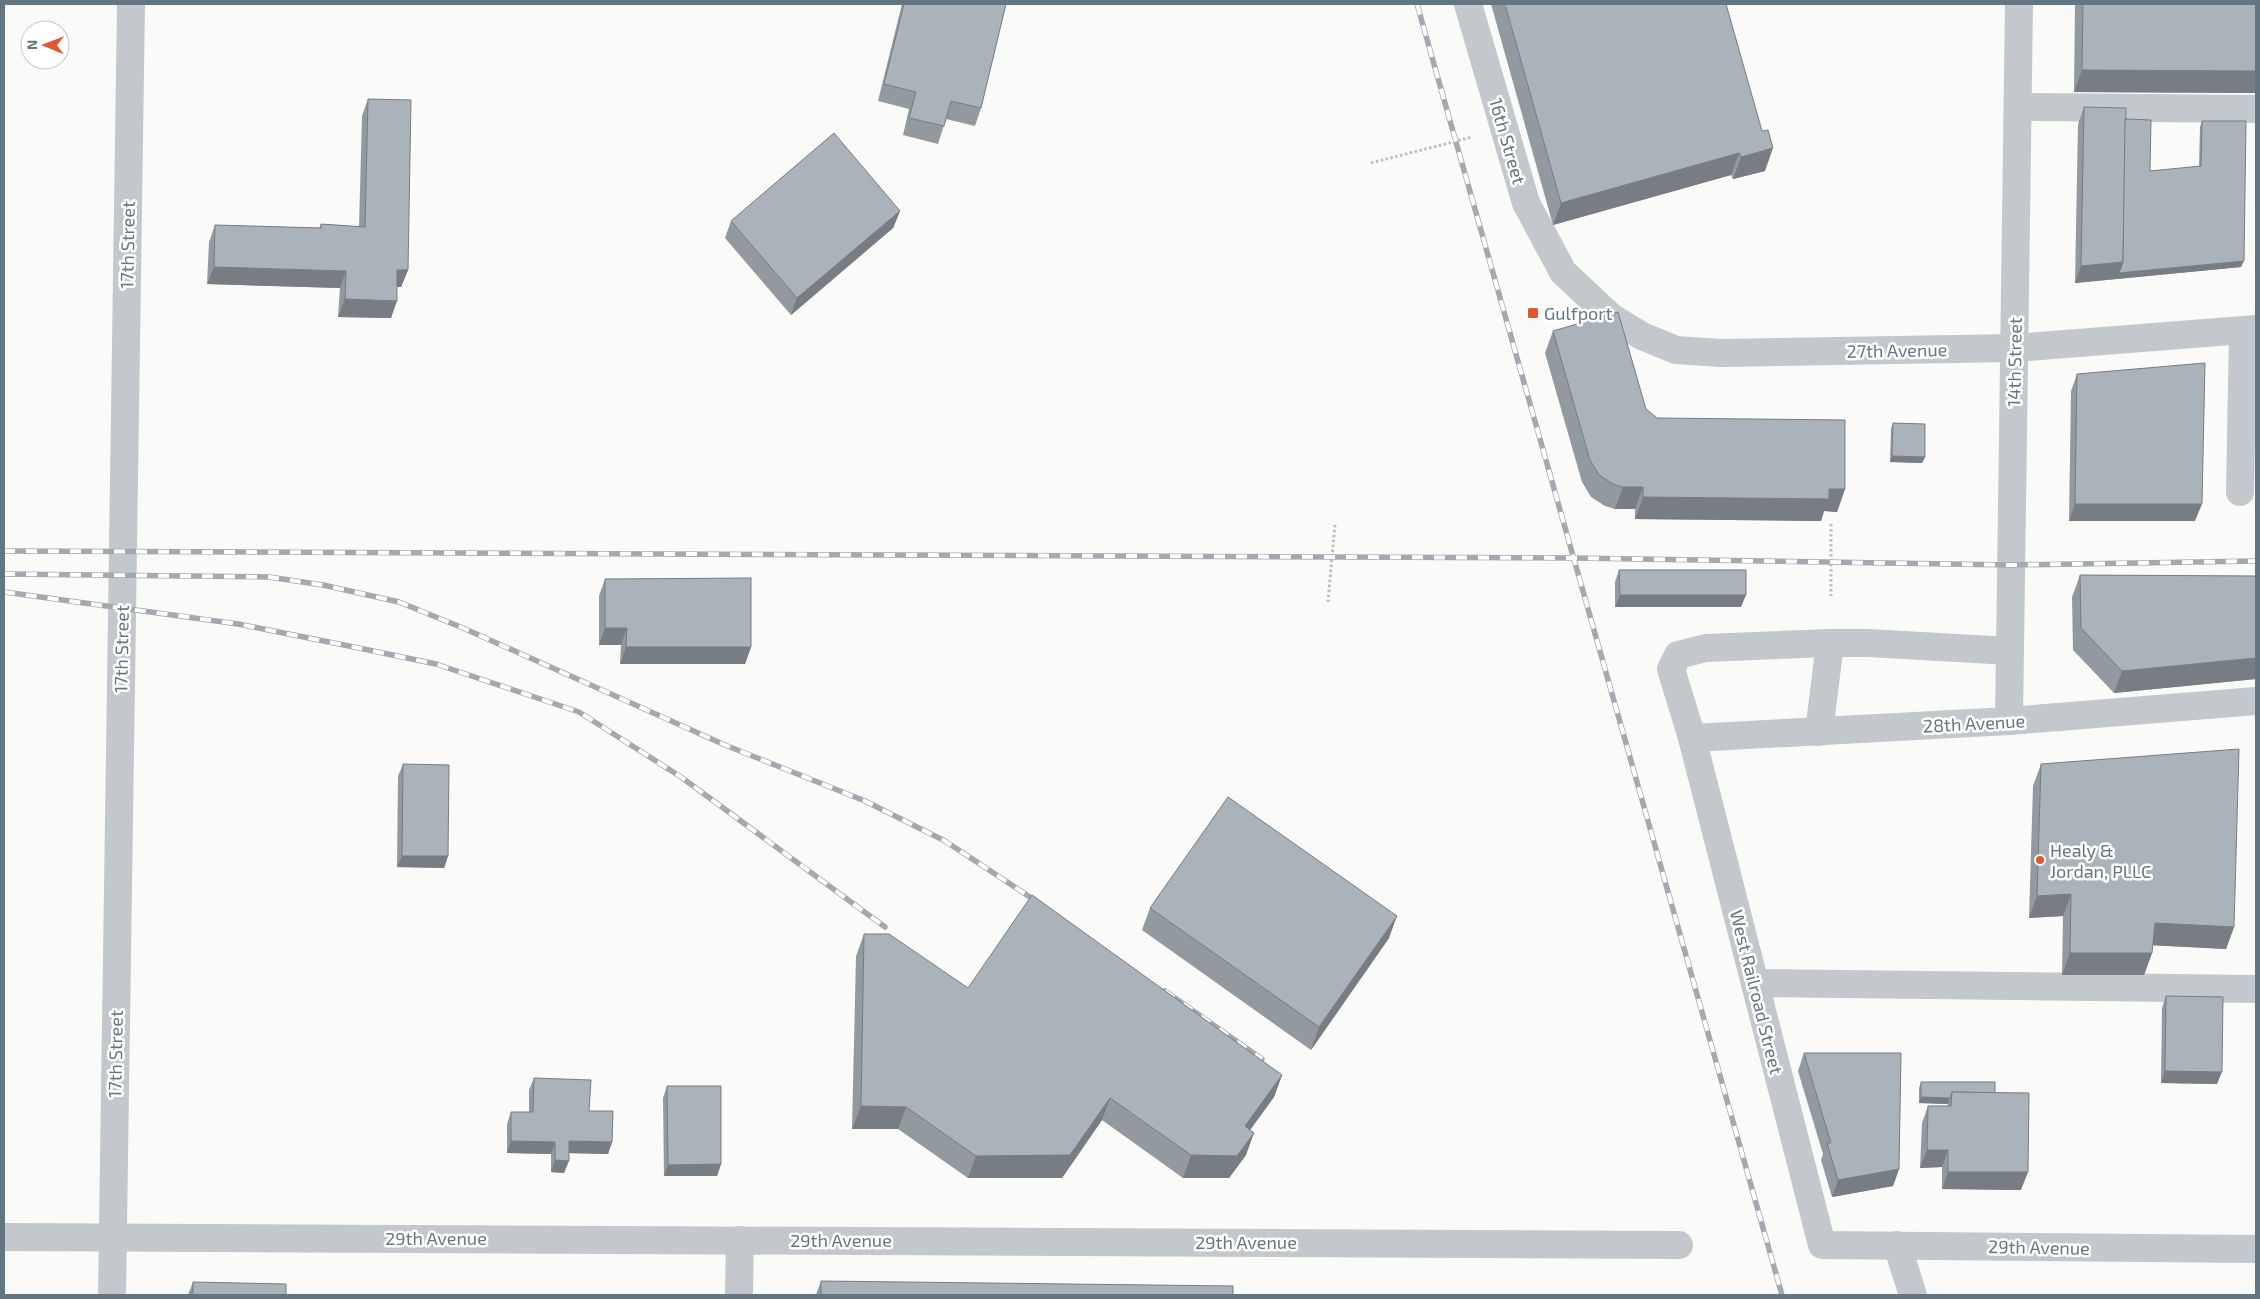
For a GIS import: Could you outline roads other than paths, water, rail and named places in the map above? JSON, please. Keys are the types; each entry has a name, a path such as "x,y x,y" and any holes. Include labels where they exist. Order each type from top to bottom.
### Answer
{"street":[{"name":"17th Street","path":"112,1295 131,4"},
{"name":"16th Street","path":"1468,4 1526,203 1563,272"},
{"name":"14th Street","path":"2009,721 2019,4"},
{"path":"2018,107 2256,109"},
{"name":"27th Avenue","path":"1563,272 1611,317 1642,336 1676,350 1721,353 2014,348 2249,330"},
{"path":"2240,492 2249,330"},
{"path":"1818,732 1830,643"},
{"name":"West Railroad Street","path":"1822,1245 1692,738 1671,669 1678,655 1706,648 1868,643 2010,651"},
{"name":"28th Avenue","path":"1692,738 2009,721 2256,701"},
{"path":"1755,983 2256,989"},
{"name":"29th Avenue","path":"4,1236 1679,1245"},
{"path":"739,1295 740,1240"},
{"name":"29th Avenue","path":"1822,1245 2256,1249"},
{"path":"1897,1245 1913,1295"}],"railway":[{"path":"1417,4 1782,1295"},
{"path":"4,551 1573,558 2011,565 2256,561"},
{"path":"4,574 269,577 323,585 399,602 463,628 725,745 865,801 945,841 1042,905"},
{"path":"4,592 238,624 436,664 579,712 681,777 885,927"},
{"path":"1165,991 1262,1059"}],"place":[{"name":"Gulfport","path":"1533,313"},
{"name":"Healy & Jordan, PLLC","path":"2040,860"}]}
